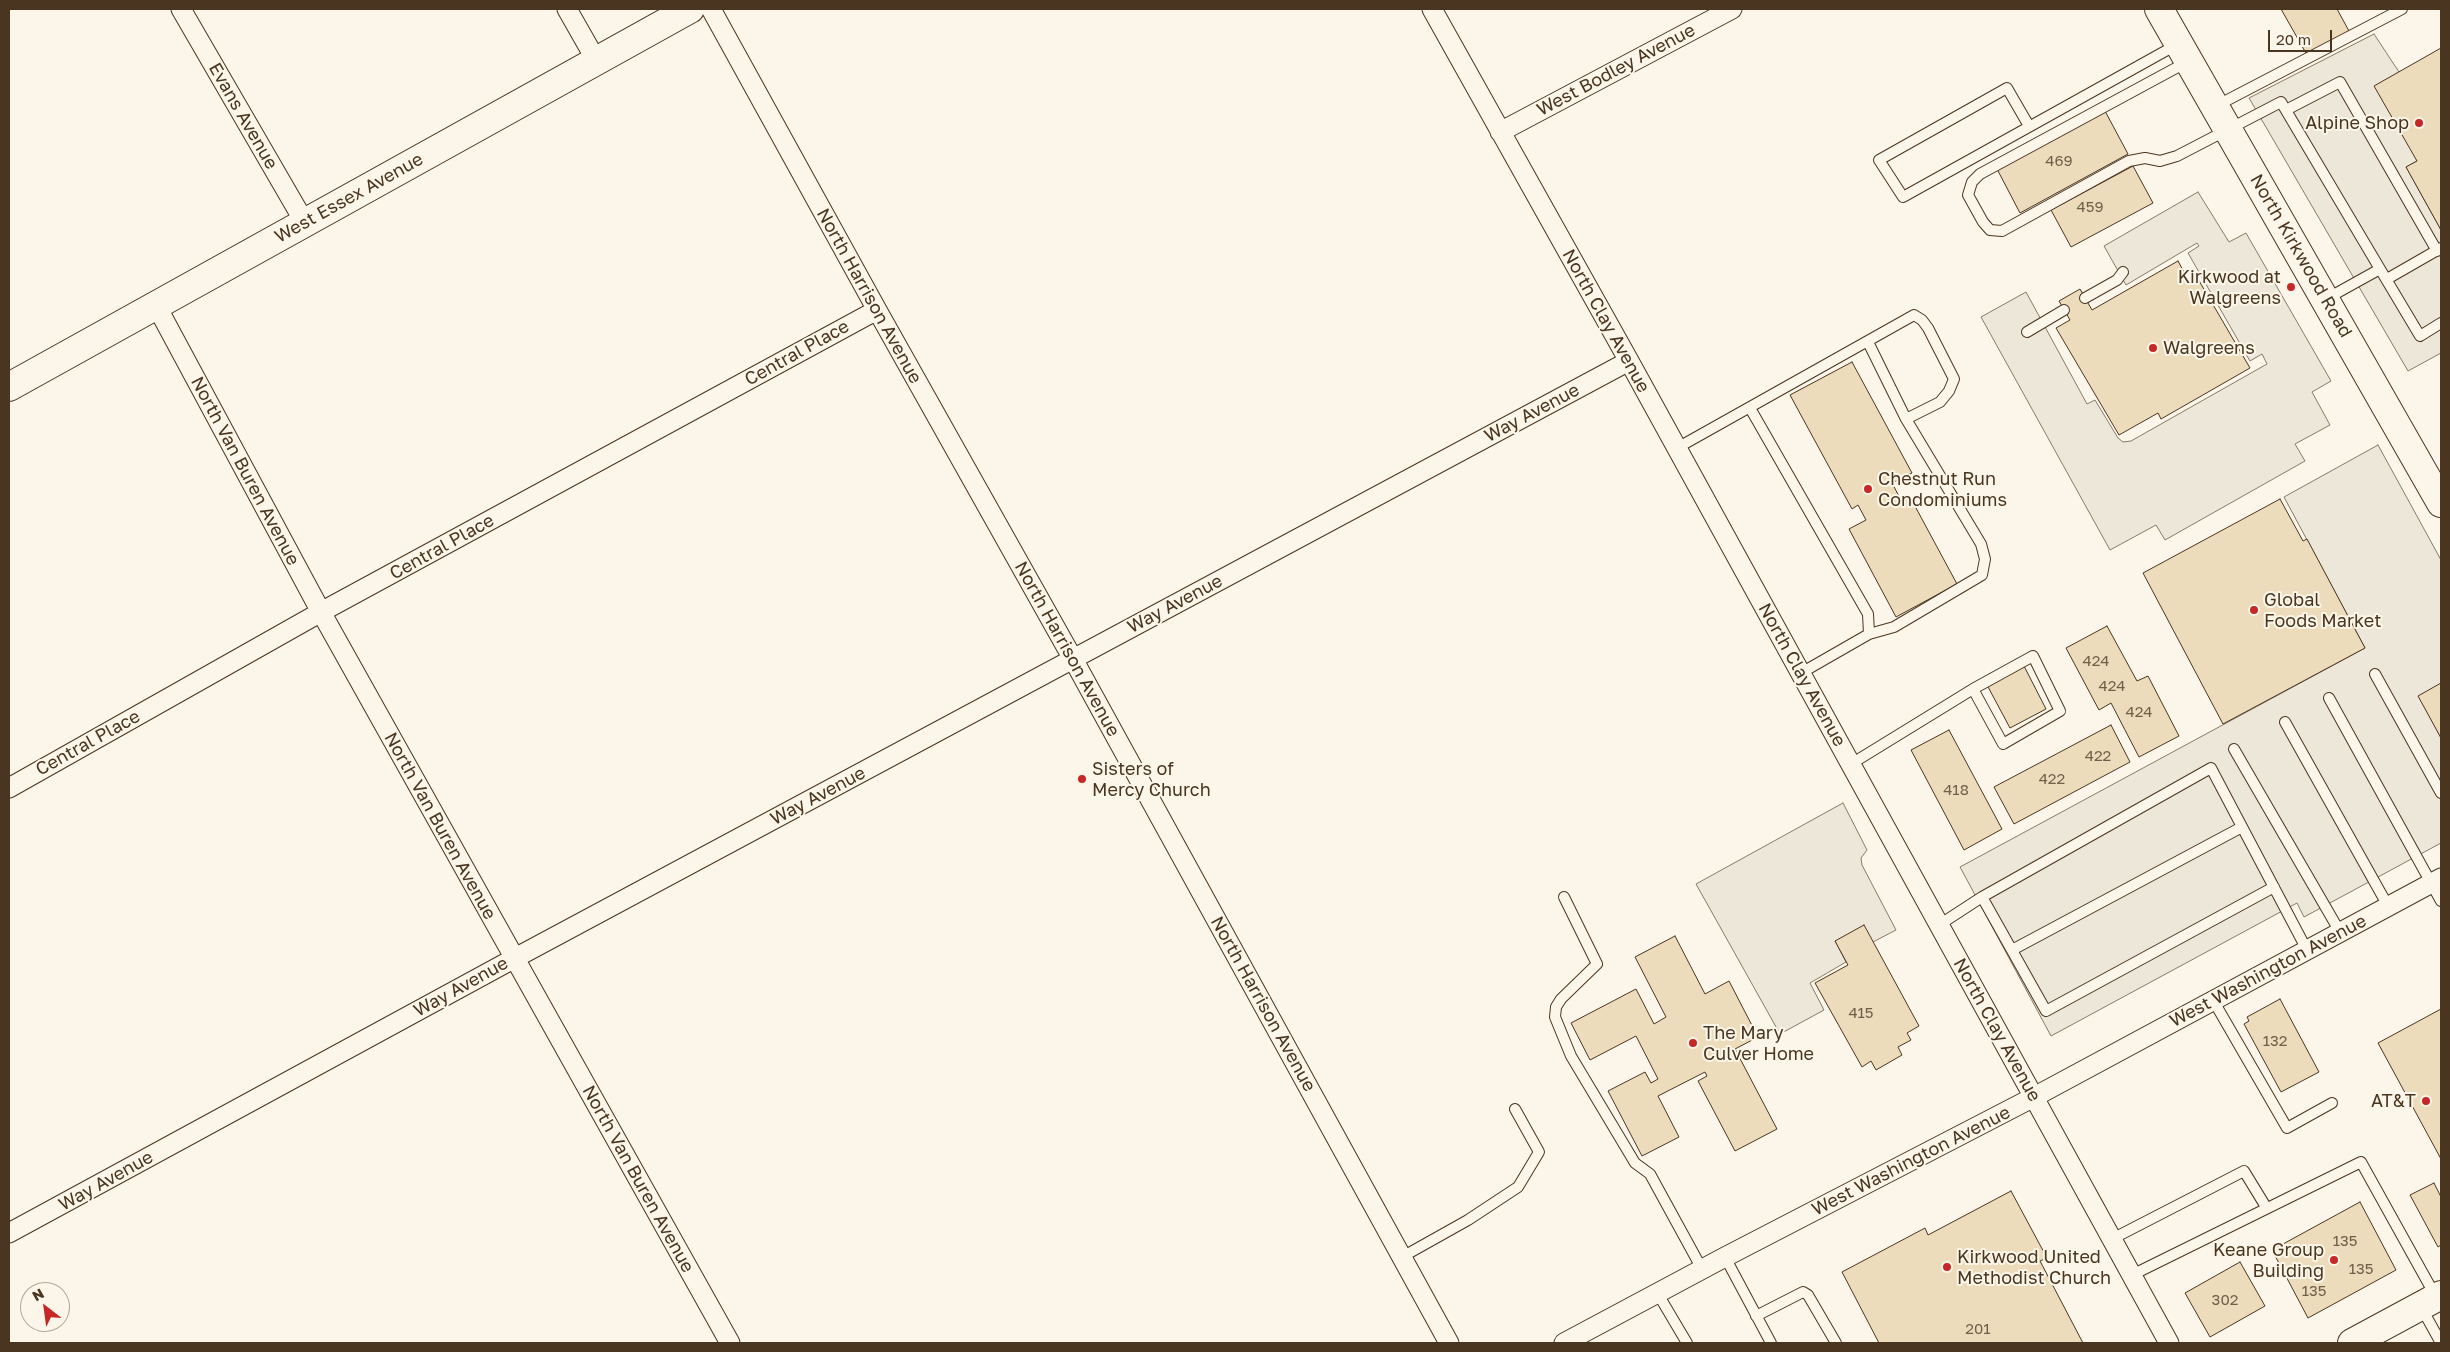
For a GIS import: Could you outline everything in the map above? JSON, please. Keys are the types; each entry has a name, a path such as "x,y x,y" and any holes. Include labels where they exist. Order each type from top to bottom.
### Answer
{"street":[{"name":"Evans Avenue","path":"181,9 305,223"},
{"path":"567,9 596,60"},
{"name":"West Essex Avenue","path":"10,384 690,9"},
{"name":"North Harrison Avenue","path":"712,9 877,310 1073,659 1449,1343"},
{"name":"North Clay Avenue","path":"1432,9 1630,361 2169,1343"},
{"name":"West Bodley Avenue","path":"1500,132 1732,9"},
{"name":"North Kirkwood Road","path":"2159,9 2441,503"},
{"name":"North Van Buren Avenue","path":"156,305 321,612 730,1343"},
{"name":"Central Place","path":"9,788 321,612 877,310"},
{"name":"Way Avenue","path":"9,1233 515,958 1630,361"},
{"name":"West Washington Avenue","path":"1564,1343 1702,1269 2034,1097 2436,881"},
{"path":"2352,1343 2433,1300"}],"lane":[{"path":"2184,52 2101,107 1980,174 1972,182 1968,195 1990,230 2002,231 2129,161 2145,158 2160,161 2177,156 2222,118 2402,9"},
{"path":"2029,126 2007,88 1879,160 1903,197 2029,126 2184,52"},
{"path":"2286,110 2340,82 2439,249 2387,280"},
{"path":"2222,118 2281,102 2420,336 2441,324"},
{"path":"2326,299 2380,269"},
{"path":"2085,298 2118,280 2123,272"},
{"path":"2027,332 2064,310"},
{"path":"1677,448 1914,315 1922,320 1928,328 1954,379 1949,391 1940,402 1906,419"},
{"path":"1801,673 1868,634 1894,627 1982,574 1985,559 1981,544 1906,419 1868,342"},
{"path":"1750,408 1868,614 1868,634"},
{"path":"1851,764 1973,689 2033,656 2060,711 2004,744 1973,689"},
{"path":"2375,674 2441,793"},
{"path":"2329,698 2436,881 2441,901"},
{"path":"2285,722 2388,906"},
{"path":"2234,749 2340,932"},
{"path":"1940,925 1982,897 2211,768 2307,950"},
{"path":"2012,950 2242,827"},
{"path":"1982,897 2046,1011 2274,887"},
{"path":"1564,897 1598,964 1561,999 1556,1006 1555,1018 1571,1056 1635,1163 1650,1174 1702,1269"},
{"path":"2213,1000 2287,1128 2332,1103"},
{"path":"1402,1257 1468,1220 1518,1187 1539,1152 1515,1109"},
{"path":"2132,1275 2266,1207 2361,1162 2433,1300 2441,1343"},
{"path":"2112,1239 2244,1171 2266,1207"},
{"path":"1725,1257 1771,1343"},
{"path":"1756,1316 1803,1292 1808,1295 1836,1343"},
{"path":"1658,1294 1687,1343"}],"shaded area":[{"path":"2374,34 2399,72 2417,161 2406,167 2441,230 2441,353 2408,371 2249,98"},
{"path":"2198,192 2229,242 2246,233 2331,381 2312,392 2330,425 2295,444 2305,461 2165,540 2156,525 2110,550 1981,317 2026,292 2087,404 2095,400 2118,438 2123,442 2131,441 2267,364 2262,354 2250,361 2188,253 2199,246 2197,243 2126,285 2104,246"},
{"path":"2378,445 2441,560 2441,689 2421,700 2441,738 2441,843 2304,917 2297,903 2051,1036 1960,867 2365,648 2284,497"},
{"path":"1843,803 1867,850 1861,858 1862,865 1896,930 1873,942 1835,941 1846,962 1810,983 1824,1010 1780,1034 1696,884"}],"building":[{"path":"2281,9 2337,9 2349,31 2307,55"},
{"name":"Alpine Shop","path":"2441,48 2441,230 2406,167 2417,161 2374,86"},
{"path":"2105,111 2128,154 2020,213 1997,169"},
{"path":"2133,166 2153,203 2071,247 2051,210"},
{"name":"Walgreens","path":"2178,261 2190,283 2198,279 2250,368 2161,419 2158,413 2119,435 2056,328 2070,320 2059,301 2080,289 2092,310"},
{"name":"Chestnut Run Condominiums","path":"1852,362 1912,473 1892,483 1901,500 1909,495 1957,584 1896,617 1849,529 1866,520 1858,505 1852,509 1790,395"},
{"name":"Global Foods Market","path":"2280,499 2303,541 2307,539 2365,648 2223,724 2143,573"},
{"path":"2107,626 2137,681 2148,676 2179,736 2139,757 2111,703 2099,710 2066,648"},
{"path":"2024,666 2046,709 2010,728 1987,685"},
{"path":"2441,683 2441,738 2418,696"},
{"path":"2111,725 2130,762 2014,824 1994,787"},
{"path":"1949,730 2002,829 1964,850 1911,750"},
{"path":"1864,925 1919,1026 1907,1033 1911,1040 1898,1047 1902,1055 1876,1070 1871,1061 1862,1067 1815,983 1848,965 1835,941"},
{"name":"The Mary Culver Home","path":"1675,936 1705,994 1729,981 1758,1037 1735,1049 1777,1129 1735,1151 1698,1081 1707,1076 1705,1072 1658,1096 1679,1137 1642,1156 1608,1091 1645,1072 1651,1083 1658,1079 1636,1036 1590,1060 1571,1023 1636,989 1654,1024 1666,1017 1635,957"},
{"path":"2280,999 2319,1072 2281,1092 2244,1024 2249,1021 2247,1017"},
{"name":"AT&T","path":"2441,1009 2441,1159 2378,1043"},
{"path":"2434,1183 2441,1197 2441,1245 2438,1247 2410,1195"},
{"name":"Kirkwood United Methodist Church","path":"2011,1191 2047,1258 2040,1261 2083,1343 1879,1343 1842,1272 1925,1228 1928,1235"},
{"name":"Keane Group Building","path":"2360,1202 2396,1270 2308,1318 2272,1250"},
{"path":"2240,1262 2265,1306 2210,1337 2185,1293"}],"place":[{"name":"Alpine Shop","path":"2419,123"},
{"name":"Kirkwood at Walgreens","path":"2291,287"},
{"name":"Walgreens","path":"2153,348"},
{"name":"Chestnut Run Condominiums","path":"1868,489"},
{"name":"Global Foods Market","path":"2254,610"},
{"name":"Sisters of Mercy Church","path":"1082,779"},
{"name":"The Mary Culver Home","path":"1693,1043"},
{"name":"AT&T","path":"2426,1101"},
{"name":"Keane Group Building","path":"2334,1260"},
{"name":"Kirkwood United Methodist Church","path":"1947,1267"}]}
